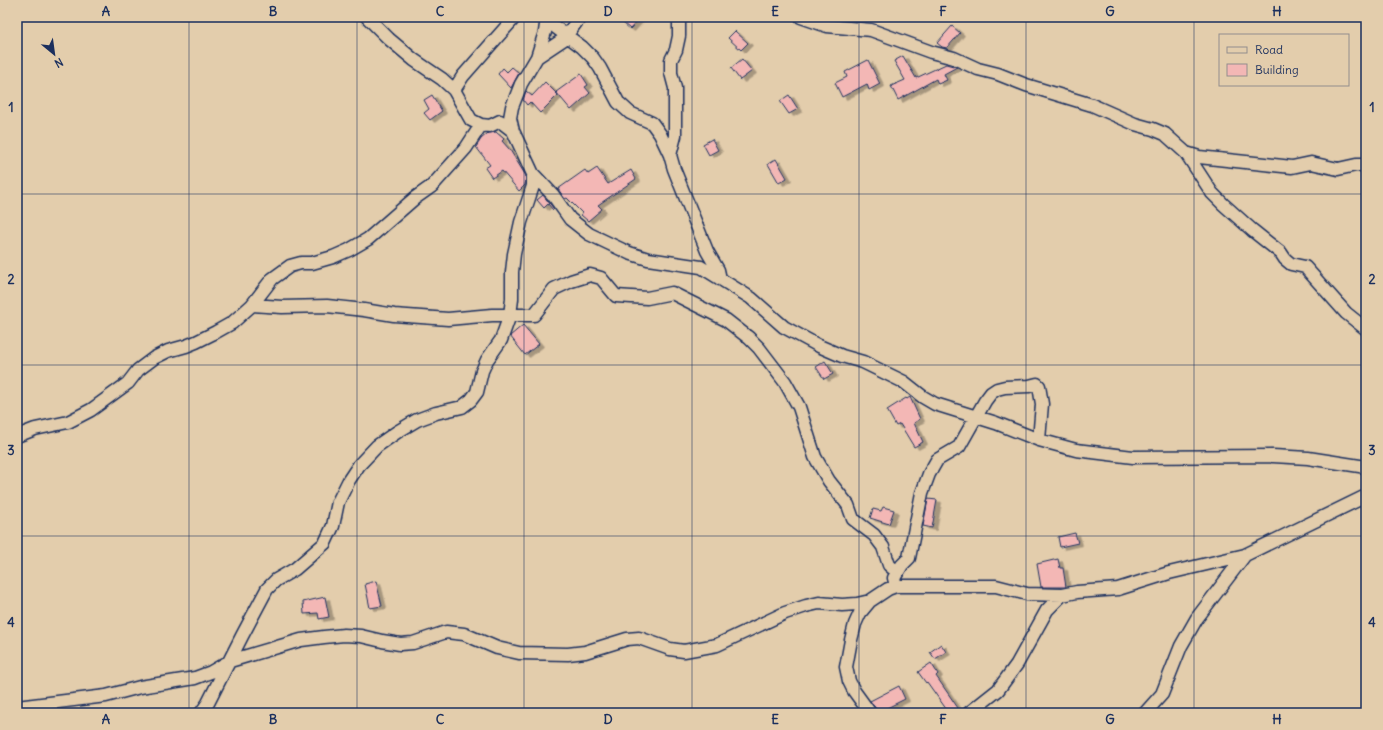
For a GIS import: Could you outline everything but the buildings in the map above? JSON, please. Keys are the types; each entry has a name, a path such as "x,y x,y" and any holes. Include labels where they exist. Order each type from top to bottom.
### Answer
{"street":[{"path":"367,17 394,43 454,90 471,120 481,125 490,126 500,121 513,131"},
{"path":"454,90 463,76 514,17"},
{"path":"537,57 564,39 580,17"},
{"path":"670,155 675,136 675,88 671,73 670,60 676,50 679,36 679,17"},
{"path":"801,17 827,26 871,30 931,52 954,58 978,69 998,74 1026,85 1092,105 1135,124 1153,128 1165,134 1186,153 1204,182 1223,204 1281,253 1291,264 1305,267 1346,313 1366,329"},
{"path":"547,19 566,36 582,47 593,58 618,102 630,114 652,123 660,134 670,155 674,169 704,245 718,270 720,278"},
{"path":"547,19 545,32 537,57 522,84 512,107 510,118 513,131 533,174 553,195 570,219 589,234 629,253 648,259 701,267 751,298 784,327 800,336 842,356 863,362 904,382 923,397 935,404 977,417 1039,440 1076,450 1126,456 1273,456 1308,458 1366,466"},
{"path":"17,436 35,429 68,422 91,410 128,383 138,370 154,358 168,351 186,346 232,323 252,305 272,279 290,266 301,263 312,263 333,257 368,239 415,198 432,186 466,148 481,125"},
{"path":"1186,153 1199,157 1292,167 1311,163 1338,169 1356,165 1366,165"},
{"path":"201,713 208,703 267,589 276,580 295,569 325,543 332,526 338,502 349,480 359,465 377,446 397,432 417,420 436,413 462,407 471,400 477,392 482,371 487,360 501,340 510,315 514,254 521,222 533,186 533,174"},
{"path":"252,305 282,307 327,306 394,315 448,319 485,315 534,315 554,289 571,281 590,275 601,278 616,296 647,298 672,293 726,320 749,338 786,382 799,407 815,457 829,481 848,505 853,519 874,536 883,547 889,565 897,572"},
{"path":"896,586 894,578 909,558 922,493 928,474 937,460 959,447 991,393 997,388 1006,386 1028,386 1037,384 1042,404 1039,440"},
{"path":"870,713 854,691 846,667 854,624 860,613 870,601 888,589 896,586 996,586 1028,594 1062,595 1077,592 1118,589 1169,573 1245,555 1366,496"},
{"path":"1145,713 1162,694 1181,646 1197,618 1245,555"},
{"path":"969,713 998,690 1017,664 1047,610 1062,595"},
{"path":"17,707 106,696 140,687 195,678 211,672 230,661 301,640 344,634 400,644 413,643 446,632 464,634 497,648 519,653 568,654 585,652 627,639 639,638 670,649 684,651 717,645 785,613 806,606 819,603 842,605 857,604 870,601"}]}
